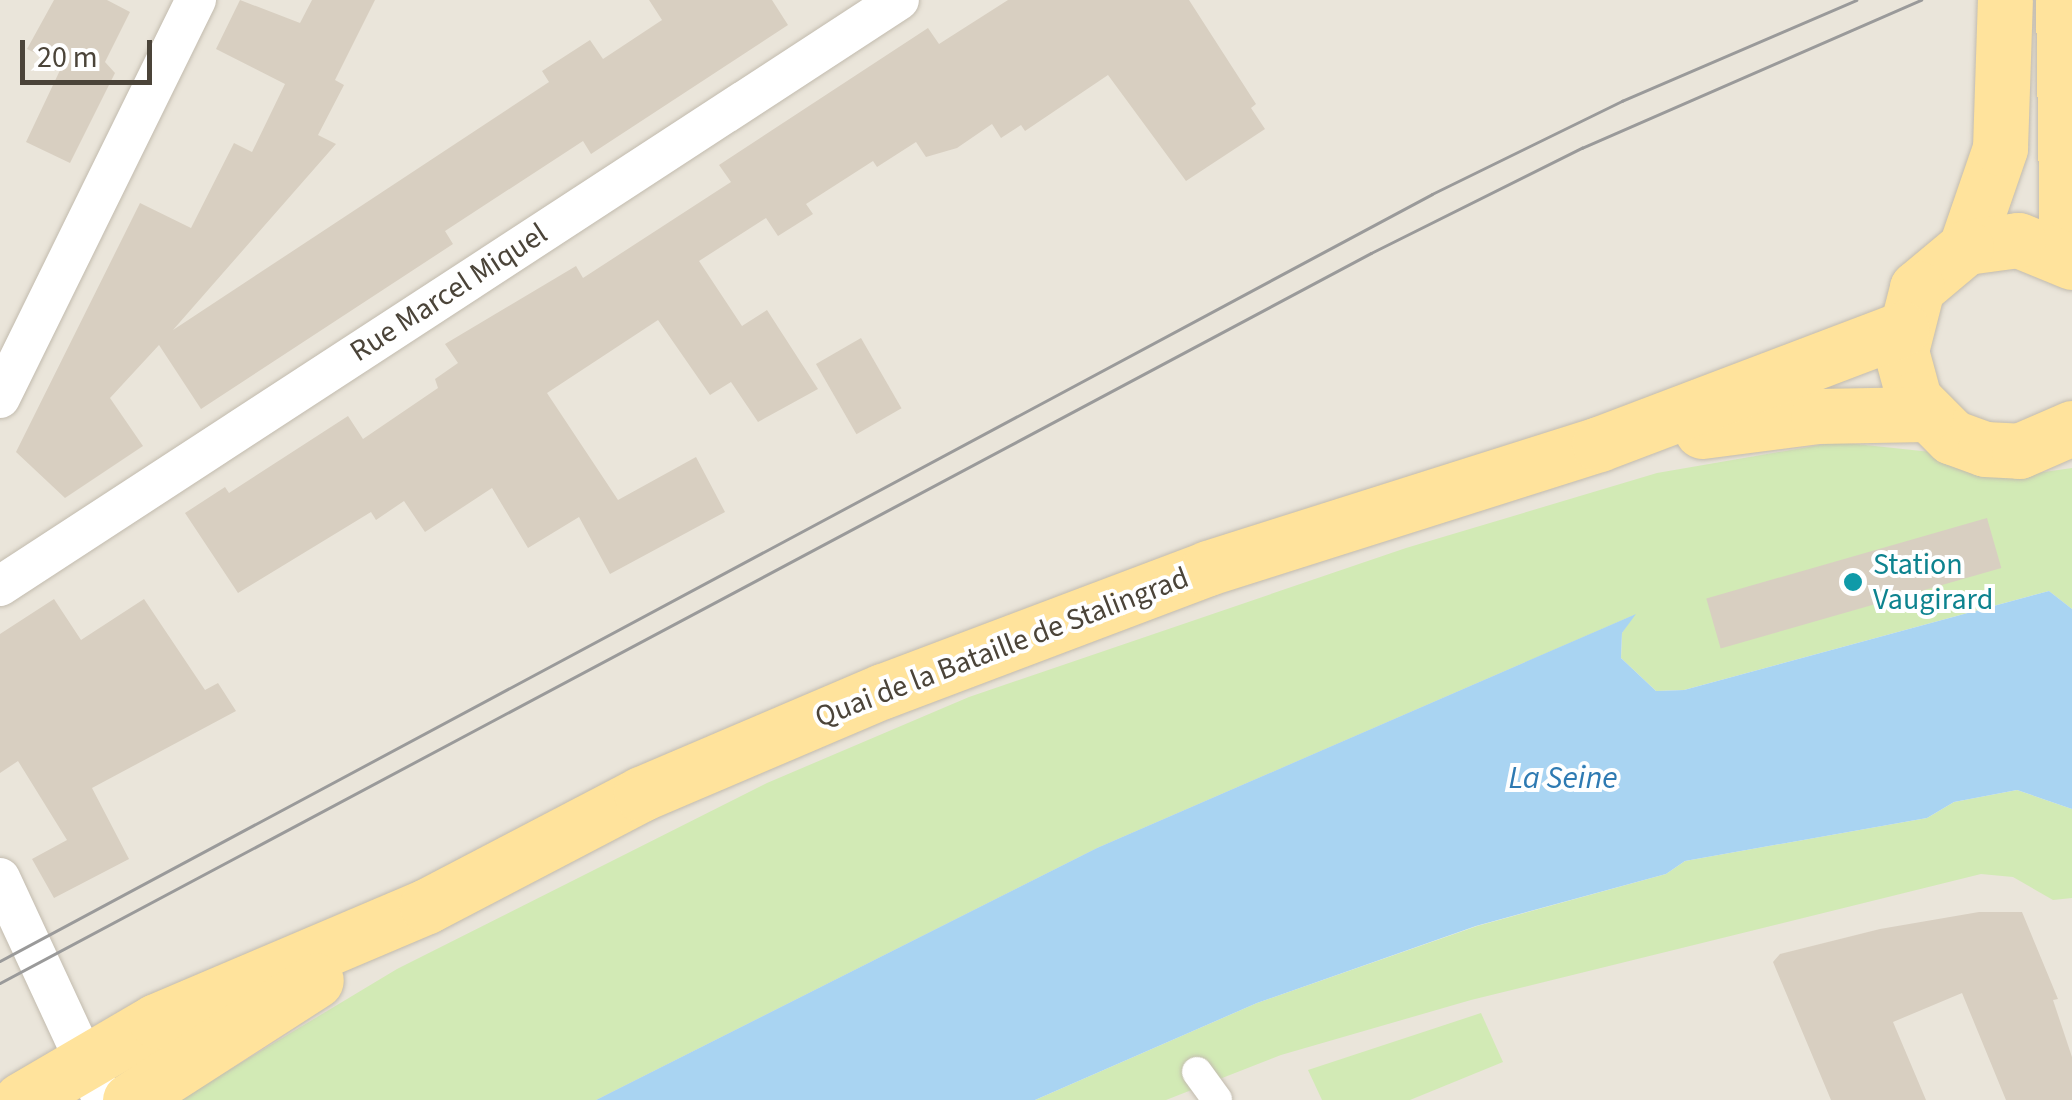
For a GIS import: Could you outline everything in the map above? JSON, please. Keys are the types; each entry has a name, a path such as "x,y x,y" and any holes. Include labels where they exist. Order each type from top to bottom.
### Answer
{"main road":[{"path":"1966,247 2000,148 2006,0"},
{"path":"2063,0 2070,260 2018,240 1966,247 1931,271 1902,328 1904,374 1926,414 1952,437 1984,449 2019,451 2072,428"},
{"name":"Quai de la Bataille de Stalingrad","path":"21,1100 93,1083 156,1021 427,906 642,794 883,691 1208,568 1600,444 1902,328"},
{"name":"Quai de la Bataille de Stalingrad","path":"1600,444 1818,416 1926,414"},
{"name":"Quai de la Bataille de Stalingrad","path":"130,1100 427,906"}],"street":[{"path":"0,398 196,0"},
{"name":"Rue Marcel Miquel","path":"0,586 899,0"},
{"path":"0,878 93,1083"},
{"path":"1197,1072 1217,1100"}],"shaded area":[{"path":"0,0 2072,0 2072,609 2049,591 1622,633 596,1100 0,1100"},
{"path":"2059,806 2072,809 2072,1100 1035,1100"}],"green space":[{"path":"1837,442 1931,452 2010,477 2072,468 2072,609 2049,591 1684,690 1656,691 1621,658 1622,633 1634,615 1097,848 596,1100 179,1100 397,969 767,783 969,697 1406,548 1657,473"},
{"path":"2017,790 2072,809 2072,898 2053,900 2013,877 1981,874 1471,1000 1281,1055 1166,1100 1035,1100 1257,1003 1477,926 1666,874 1685,861 1927,818 1954,802"},
{"path":"1481,1013 1503,1062 1410,1100 1322,1100 1308,1070"}],"water":[{"name":"La Seine","path":"2049,591 2072,609 2072,809 2017,790 1954,802 1927,818 1685,861 1666,874 1476,926 1257,1003 1035,1100 596,1100 1097,848 1636,614 1622,633 1621,658 1656,691 1684,690"}],"building":[{"path":"54,0 107,0 130,12 105,62 115,73 70,163 26,142 62,66 27,49"},
{"path":"240,0 300,23 312,0 375,0 335,80 344,85 318,135 336,144 173,330 549,82 542,71 590,40 603,59 662,20 649,0 772,0 788,25 591,154 583,141 445,231 453,244 201,409 159,345 110,398 143,446 65,498 16,452 140,203 191,228 234,143 252,152 285,84 216,49"},
{"path":"1008,0 1189,0 1256,104 1251,108 1265,129 1186,181 1108,75 1025,131 1021,125 1001,138 992,124 957,148 926,157 916,142 877,167 873,161 806,204 813,214 778,236 766,218 699,261 742,326 767,310 818,389 758,422 731,382 710,395 658,320 547,393 618,500 696,457 725,512 610,574 579,517 528,548 492,488 425,532 404,501 376,520 371,512 238,593 185,513 225,487 229,493 348,416 363,439 438,388 435,379 458,363 445,344 576,266 583,278 731,182 719,165 928,28 939,44"},
{"path":"861,338 902,408 856,434 816,364"},
{"name":"Station Vaugirard","path":"1987,518 2001,568 1721,648 1706,598"},
{"path":"54,599 81,640 144,599 205,690 218,683 236,711 92,788 129,859 54,898 32,859 67,840 18,761 0,773 0,634"},
{"path":"1979,912 2022,912 2058,999 2053,1000 2072,1057 2072,1100 2006,1100 1962,993 1893,1022 1926,1100 1831,1100 1773,962 1780,954 1880,929"}],"tram line":[{"path":"0,961 1432,194 1622,101 1856,0"},
{"path":"0,983 1371,253 1582,148 1921,0"}],"place":[{"name":"Station Vaugirard","path":"1853,582"}]}
